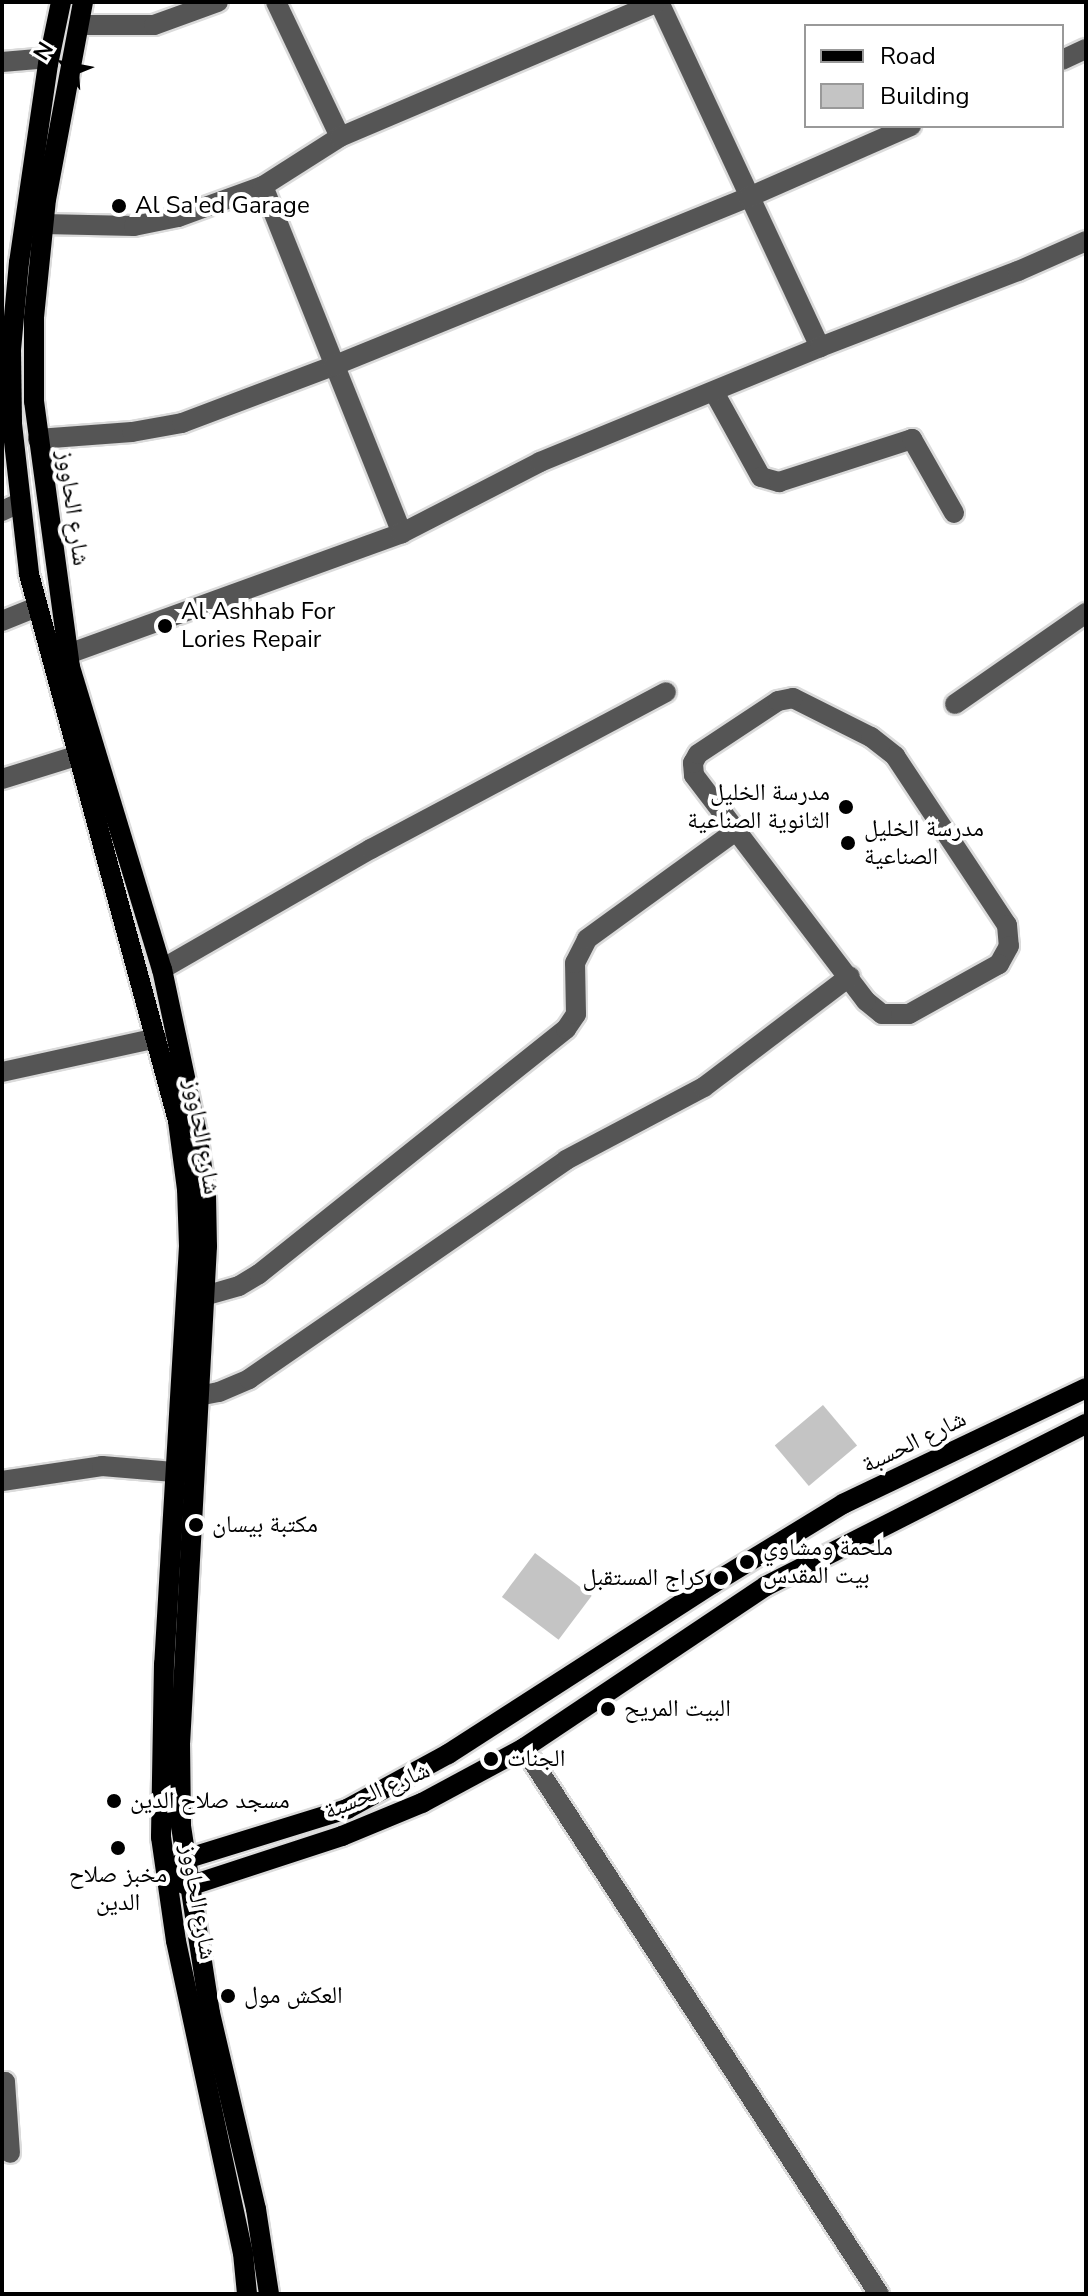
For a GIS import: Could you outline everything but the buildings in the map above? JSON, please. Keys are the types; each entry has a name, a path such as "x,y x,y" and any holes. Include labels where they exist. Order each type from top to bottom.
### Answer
{"main road":[{"name":"شارع الحاووز","path":"61,2 49,58 19,262 11,350 10,507 178,1121 187,1189 189,1246 160,1754 161,1837 176,1941 243,2253 247,2294"},
{"name":"شارع الحاووز","path":"83,2 43,224 34,318 34,401 68,654 162,969 197,1133 206,1195 204,1296 180,1742 185,1859 210,2013 256,2209 269,2294"},
{"name":"شارع الحسبة","path":"167,1877 185,1859 347,1809 448,1754 712,1584 843,1504 1086,1388"},
{"name":"شارع الحسبة","path":"189,1886 342,1836 422,1803 524,1748 766,1586 1086,1424"},
{"path":"167,1877 189,1886"}],"street":[{"path":"79,25 154,25 218,2"},
{"path":"276,2 340,137"},
{"path":"43,224 134,226 178,217 263,186 340,137 622,9 658,2 820,347"},
{"path":"1064,59 1086,49"},
{"path":"2,62 49,58"},
{"path":"38,439 132,432 182,423 333,366 749,197 906,128"},
{"path":"263,186 402,533"},
{"path":"68,654 402,533 540,462 1086,241"},
{"path":"714,392 761,477 779,482 912,439 954,513"},
{"path":"2,621 37,607"},
{"path":"955,704 1086,613"},
{"path":"162,969 371,849 666,692"},
{"path":"802,700 871,737 895,756 1002,915 1009,932 1009,946 999,964 902,1016 882,1014 871,1006 737,830 716,799 697,782 694,760 778,701 802,700"},
{"path":"2,779 76,756"},
{"path":"204,1296 239,1286 259,1274 566,1029 576,1014 575,963 587,939 737,830"},
{"path":"198,1396 219,1392 249,1379 566,1160 704,1087 850,976"},
{"path":"2,1072 156,1038"},
{"path":"2,1481 102,1466 174,1472"},
{"path":"524,1748 879,2294"},
{"path":"2,2082 5,2082 10,2153"}],"place":[{"name":"Al Sa'ed Garage","path":"119,206"},
{"name":"Al Ashhab For Lories Repair","path":"165,626"},
{"name":"مدرسة الخليل الثانوية الصناعية","path":"846,807"},
{"name":"مدرسة الخليل الصناعية","path":"848,843"},
{"name":"مكتبة بيسان","path":"196,1525"},
{"name":"ملحمة ومشاوي بيت المقدس","path":"747,1562"},
{"name":"كراج المستقبل","path":"721,1578"},
{"name":"البيت المريح","path":"608,1709"},
{"name":"الجنات","path":"491,1759"},
{"name":"مسجد صلاح الدين","path":"114,1801"},
{"name":"مخبز صلاح الدين","path":"118,1848"},
{"name":"العكش مول","path":"228,1996"}]}
